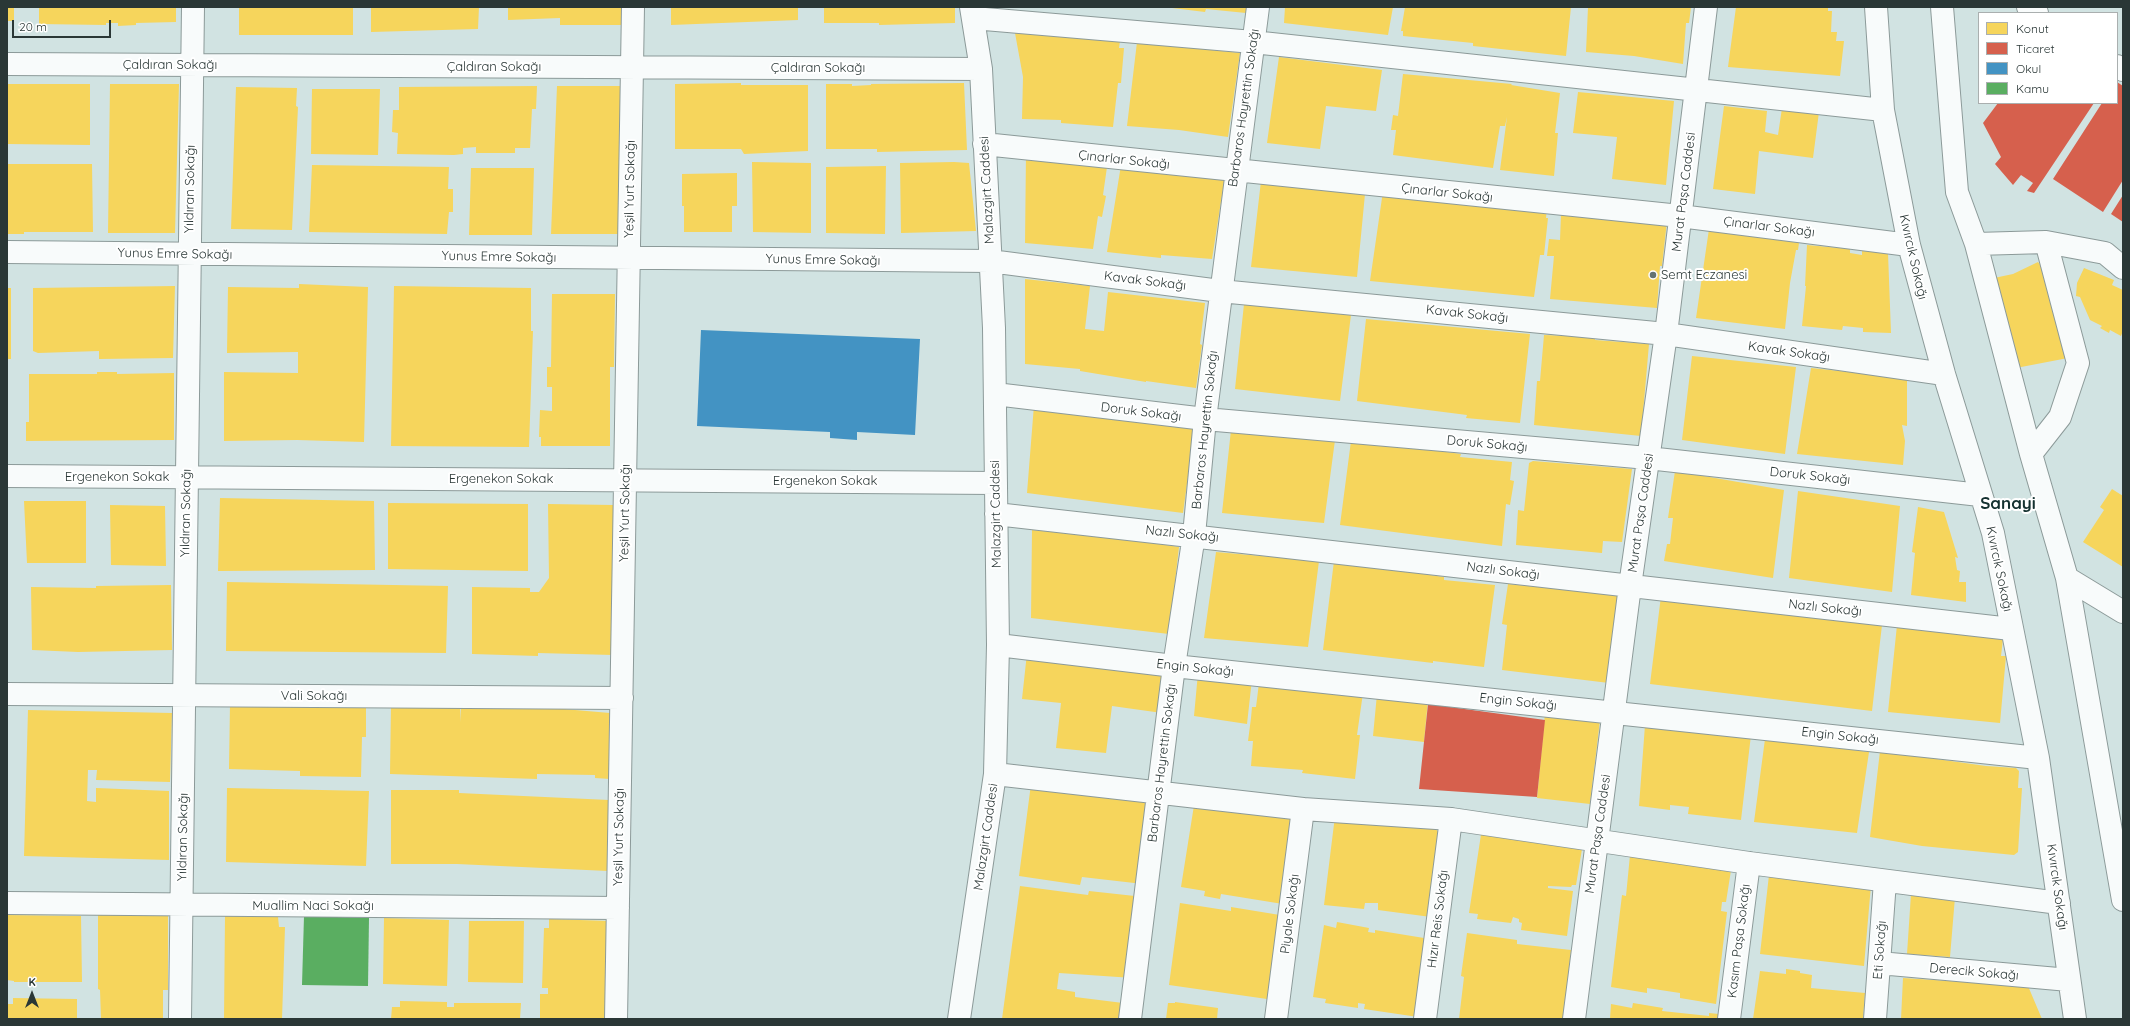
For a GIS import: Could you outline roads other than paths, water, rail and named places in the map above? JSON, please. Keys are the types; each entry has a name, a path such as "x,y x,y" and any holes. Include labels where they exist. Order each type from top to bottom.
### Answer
{"street":[{"name":"Yıldıran Sokağı","path":"180,1019 193,7"},
{"name":"Yeşil Yurt Sokağı","path":"616,1019 633,7"},
{"name":"Barbaros Hayrettin Sokağı","path":"1130,1019 1174,666 1194,535 1205,419 1220,291 1258,7"},
{"name":"Murat Paşa Caddesi","path":"1574,1019 1630,586 1666,334 1697,92 1706,7"},
{"name":"Kıvırcık Sokağı","path":"1876,7 1883,110 1908,245 1944,374 1992,533 2038,758 2074,1019"},
{"path":"1942,7 1957,192 1976,244 2031,454 2067,578 2120,858 2123,900"},
{"path":"972,12 1697,92 1883,110"},
{"name":"Malazgirt Caddesi","path":"959,1019 995,774 998,645 995,394 990,261 981,69 972,12"},
{"name":"Çaldıran Sokağı","path":"7,64 981,69"},
{"name":"Çınarlar Sokağı","path":"984,144 1236,172 1680,216 1908,245"},
{"path":"1976,244 2046,242 2105,253 2123,268"},
{"path":"2031,454 2060,417 2078,363 2046,242"},
{"name":"Yunus Emre Sokağı","path":"7,252 990,261"},
{"name":"Kavak Sokağı","path":"990,261 1220,291 1666,334 1944,374"},
{"name":"Doruk Sokağı","path":"995,394 1205,419 1648,458 1980,495"},
{"name":"Ergenekon Sokak","path":"7,476 996,483"},
{"name":"Nazlı Sokağı","path":"996,514 1194,535 2011,629"},
{"path":"2067,578 2123,612"},
{"name":"Engin Sokağı","path":"998,645 1174,666 2038,758"},
{"name":"Vali Sokağı","path":"7,694 622,698"},
{"path":"995,774 1303,809 1451,819 1749,863 2059,903"},
{"name":"Piyale Sokağı","path":"1276,1019 1303,809"},
{"name":"Hızır Reis Sokağı","path":"1425,1019 1451,819"},
{"name":"Kasım Paşa Sokağı","path":"1729,1019 1749,863"},
{"name":"Eti Sokağı","path":"1875,1019 1885,881"},
{"name":"Muallim Naci Sokağı","path":"7,903 618,908"},
{"name":"Derecik Sokağı","path":"1879,963 2069,980"}],"place":[{"name":"Semt Eczanesi","path":"1653,275"}],"district":[{"name":"Sanayi","path":"2008,504"}]}
